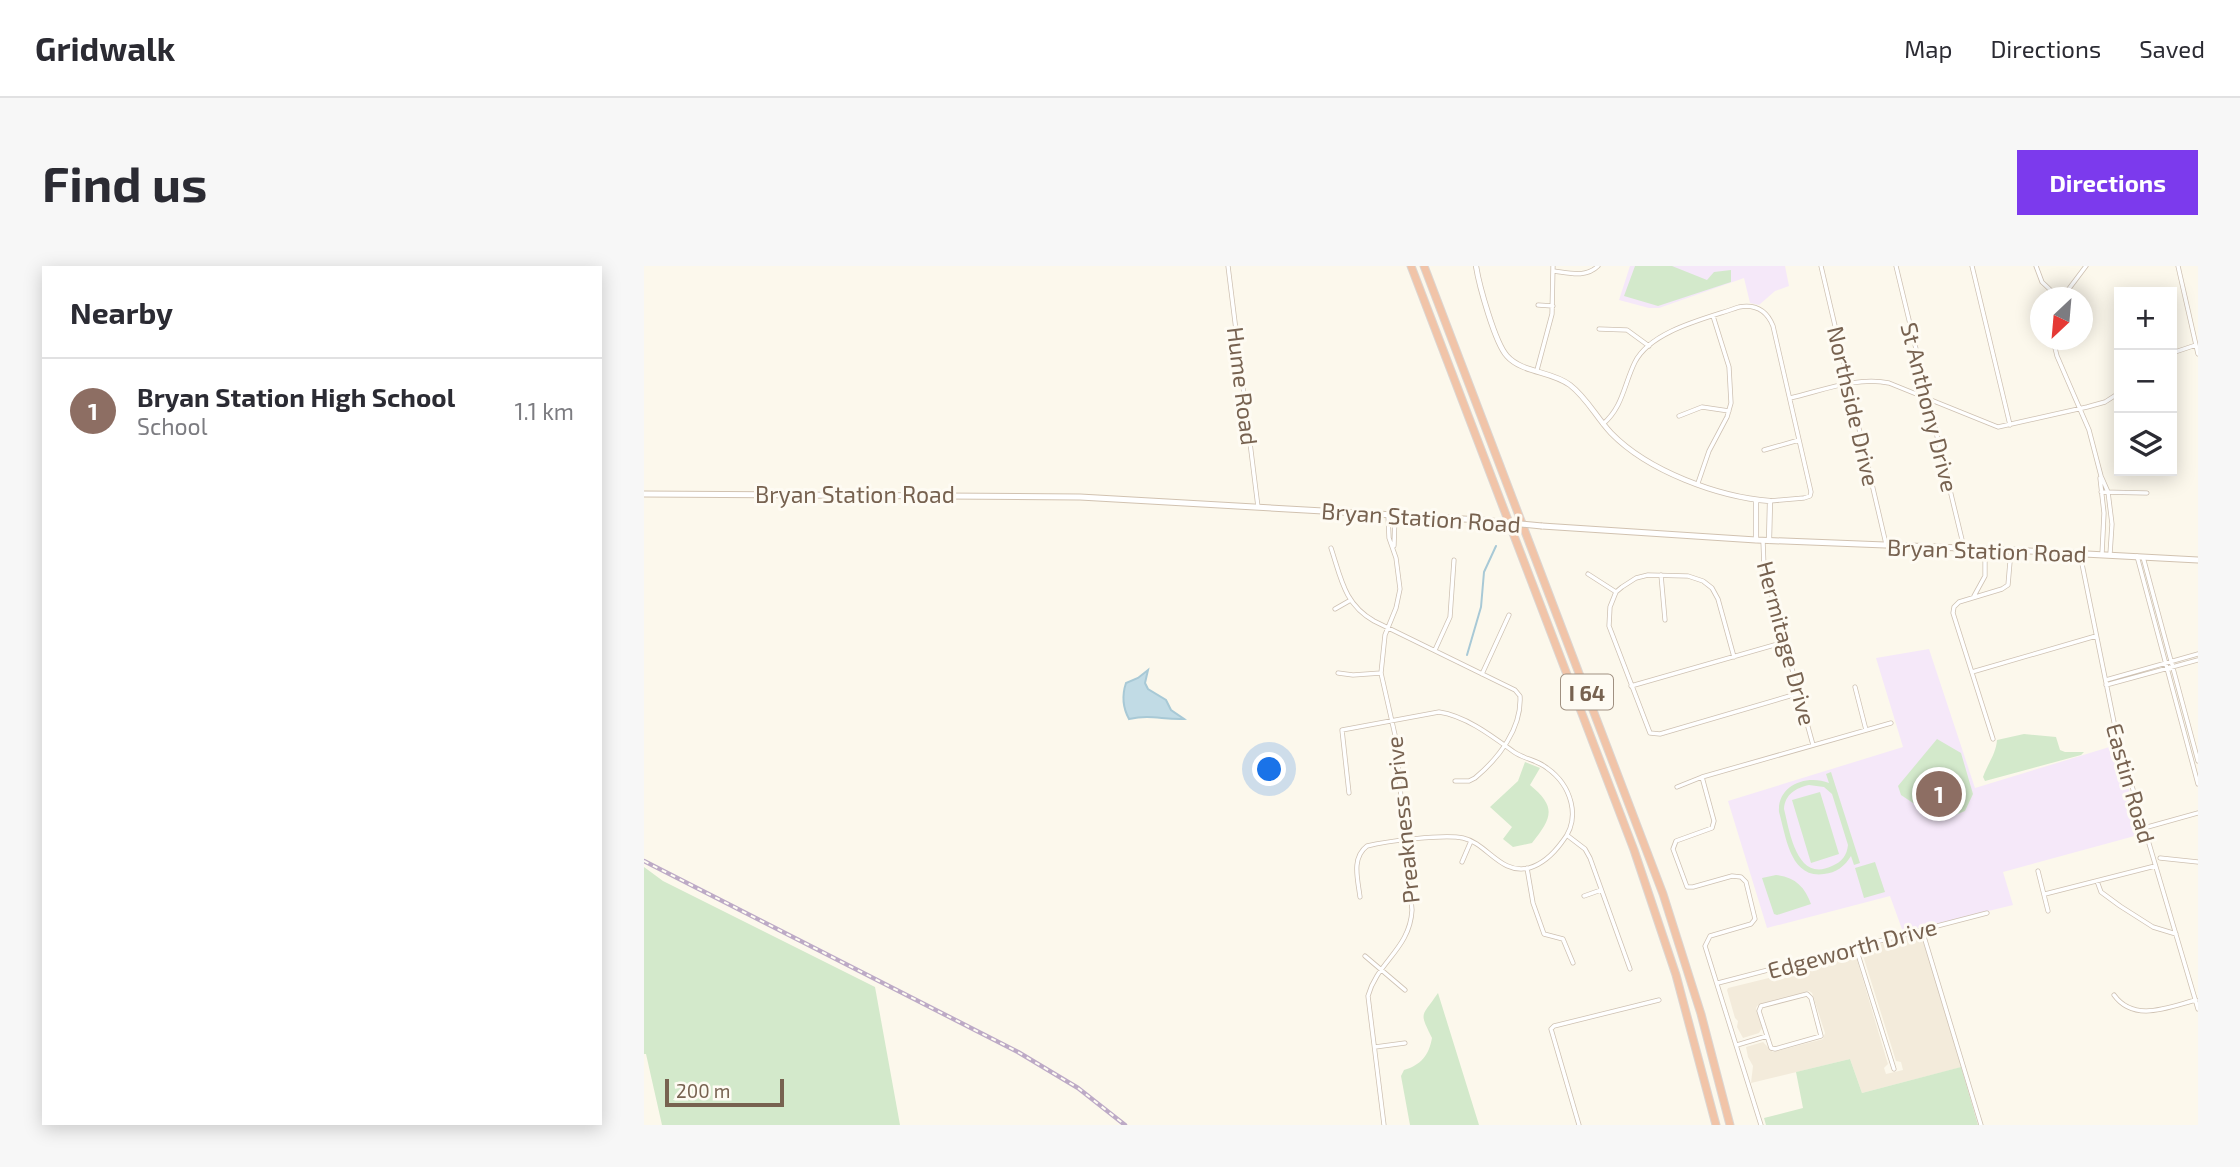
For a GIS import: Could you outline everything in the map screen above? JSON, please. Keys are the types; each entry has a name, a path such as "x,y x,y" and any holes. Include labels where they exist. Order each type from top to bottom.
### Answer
{"highway":[{"name":"I 64","path":"1411,266 1634,850 1676,975 1716,1125"},
{"name":"I 64","path":"1424,266 1664,894 1701,1014 1730,1125"}],"main road":[{"name":"Bryan Station Road","path":"644,494 1117,498 1481,520 1763,541 2110,554 2198,560"}],"street":[{"name":"Hume Road","path":"1228,266 1258,507"},
{"path":"1476,266 1480,287 1505,354 1514,362 1568,383 1588,402 1603,424 1619,441 1648,462 1698,483 1756,500 1810,496 1773,326 1765,312 1754,306 1744,306 1713,316 1667,334 1649,345 1637,359 1618,407 1603,424"},
{"path":"1537,370 1553,306 1554,268 1583,274 1598,266"},
{"name":"Northside Drive","path":"1821,266 1886,546"},
{"name":"St Anthony Drive","path":"1896,266 1964,548"},
{"path":"1972,266 2010,425"},
{"path":"2036,266 2042,282 2048,287"},
{"path":"2070,287 2086,266"},
{"path":"2178,266 2198,354"},
{"path":"1538,305 1553,306"},
{"path":"1698,483 1709,451 1729,411 1731,396 1729,368 1713,316"},
{"path":"1599,329 1627,330 1649,345"},
{"path":"2177,351 2197,345"},
{"path":"2056,350 2089,429 2108,492 2112,513 2110,554"},
{"path":"1790,398 1848,384 1883,382 1991,425 2010,425 2080,409 2105,402 2114,396"},
{"path":"1679,416 1702,407 1729,411"},
{"path":"1764,450 1799,440"},
{"path":"2101,476 2104,513 2102,554"},
{"path":"2101,492 2147,493"},
{"path":"1756,500 1763,541"},
{"path":"1763,541 1770,501"},
{"name":"Preakness Drive","path":"1384,1125 1368,996 1372,984 1406,938 1412,919 1395,734 1381,673 1382,648 1400,589 1392,515"},
{"name":"Hermitage Drive","path":"1763,541 1765,567 1813,745"},
{"path":"1331,548 1349,601 1365,616 1515,690 1520,696 1516,726 1504,743 1475,778 1455,781"},
{"path":"1973,597 1984,576 1985,549"},
{"path":"1993,740 1953,613 1956,604 2007,585 2010,578 2011,550"},
{"name":"Eastin Road","path":"2079,553 2118,742 2198,1009"},
{"path":"2140,556 2198,761"},
{"path":"2140,556 2165,663 2198,784"},
{"path":"1435,650 1450,617 1454,560"},
{"path":"1588,573 1616,592"},
{"path":"1734,657 1718,599 1710,586 1697,578 1648,575 1636,578 1616,592 1609,607 1609,626 1649,732 1657,734 1800,693"},
{"path":"1661,575 1665,621"},
{"path":"1335,609 1349,601"},
{"path":"1482,674 1509,615"},
{"path":"1972,672 2096,636"},
{"path":"1631,686 1785,642"},
{"path":"2105,682 2198,654"},
{"path":"2105,682 2198,660"},
{"path":"1338,673 1381,673"},
{"path":"1855,687 1866,730"},
{"path":"1349,793 1342,730 1433,712 1447,713 1493,735 1519,755 1548,768 1564,785 1573,808 1568,836 1549,857 1527,868 1510,867 1471,841 1447,837 1372,845 1360,853 1357,862 1360,897"},
{"path":"1677,787 1702,777 1891,723"},
{"path":"2189,751 2195,750"},
{"path":"1702,777 1714,821 1709,830 1680,839 1672,847 1685,885 1693,887 1732,876 1741,877 1746,882 1756,916 1751,924 1710,936 1705,946 1761,1125"},
{"path":"2144,828 2198,813"},
{"path":"1568,836 1585,849 1590,858 1630,969"},
{"path":"1462,862 1471,841"},
{"path":"2160,858 2198,862"},
{"path":"2045,894 2155,866"},
{"path":"1527,868 1536,912 1544,934 1563,939 1573,963"},
{"path":"2038,871 2048,911"},
{"path":"2097,880 2101,892 2120,906 2153,927 2176,934"},
{"path":"1584,896 1601,890"},
{"name":"Edgeworth Drive","path":"1717,984 1987,913"},
{"path":"1922,930 1981,1125"},
{"path":"1856,948 1894,1069"},
{"path":"1366,956 1405,990"},
{"path":"1807,993 1810,995 1821,1036 1775,1049 1770,1045 1767,1036 1759,1012 1761,1006 1807,993"},
{"path":"2114,995 2126,1007 2139,1012 2196,1000"},
{"path":"1579,1125 1551,1029 1659,1000"},
{"path":"1737,1045 1767,1036"},
{"path":"1374,1047 1405,1044"}],"shaded area":[{"path":"1630,266 1785,266 1789,286 1775,291 1759,305 1750,303 1744,278 1659,308 1649,308 1619,300"},
{"path":"1929,649 1975,788 2116,745 2142,834 2003,872 2013,905 1903,932 1890,896 1767,928 1728,801 1903,747 1876,658"},
{"path":"1917,934 1921,937 1933,970 1962,1067 1862,1093 1850,1059 1751,1083 1753,1066 1746,1047 1763,1042 1773,1052 1823,1039 1825,1033 1809,991 1758,1005 1756,1008 1762,1028 1759,1033 1743,1038 1737,1027 1738,1021 1728,988 1821,965 1821,960 1851,951 1855,953 1888,1064 1884,1068 1886,1074 1903,1070 1901,1062 1896,1061 1861,949"}],"green space":[{"path":"1635,266 1672,266 1707,280 1714,272 1731,270 1731,282 1658,306 1624,296"},
{"path":"2024,734 2056,737 2060,750 2084,752 1985,781 1983,777 1997,740"},
{"path":"1937,739 1961,753 1973,794 1965,811 1940,821 1901,795 1898,786"},
{"path":"1525,762 1540,768 1530,785 1545,800 1549,813 1532,843 1513,847 1503,839 1512,827 1490,807 1518,781"},
{"path":"1831,772 1860,863 1854,865 1851,856 1836,871 1813,874 1804,870 1791,854 1779,812 1780,803 1783,795 1795,784 1812,780 1829,783 1826,774","holes":["1809,785 1824,787 1832,794 1848,845 1841,860 1820,869 1811,868 1797,853 1784,809 1786,799 1796,790"]},
{"path":"1820,792 1839,854 1811,863 1792,800"},
{"path":"1875,862 1885,892 1864,898 1855,868"},
{"path":"644,867 663,881 875,987 900,1125 662,1125 644,1054"},
{"path":"1776,875 1789,878 1798,884 1811,904 1774,914 1762,878"},
{"path":"1438,993 1479,1125 1410,1125 1401,1076 1404,1070 1420,1062 1429,1049 1432,1038 1424,1015"},
{"path":"1850,1059 1862,1093 1961,1067 1978,1125 1766,1125 1764,1118 1803,1108 1796,1072"}],"water":[{"path":"1148,670 1145,683 1148,689 1166,700 1171,710 1184,719 1129,719 1124,701 1126,683"}],"waterway":[{"path":"1467,655 1481,607 1484,572 1496,546"}],"railway":[{"path":"644,861 1018,1052 1078,1088 1125,1125"}],"place":[{"name":"Bryan Station High School","path":"1939,794"}]}
